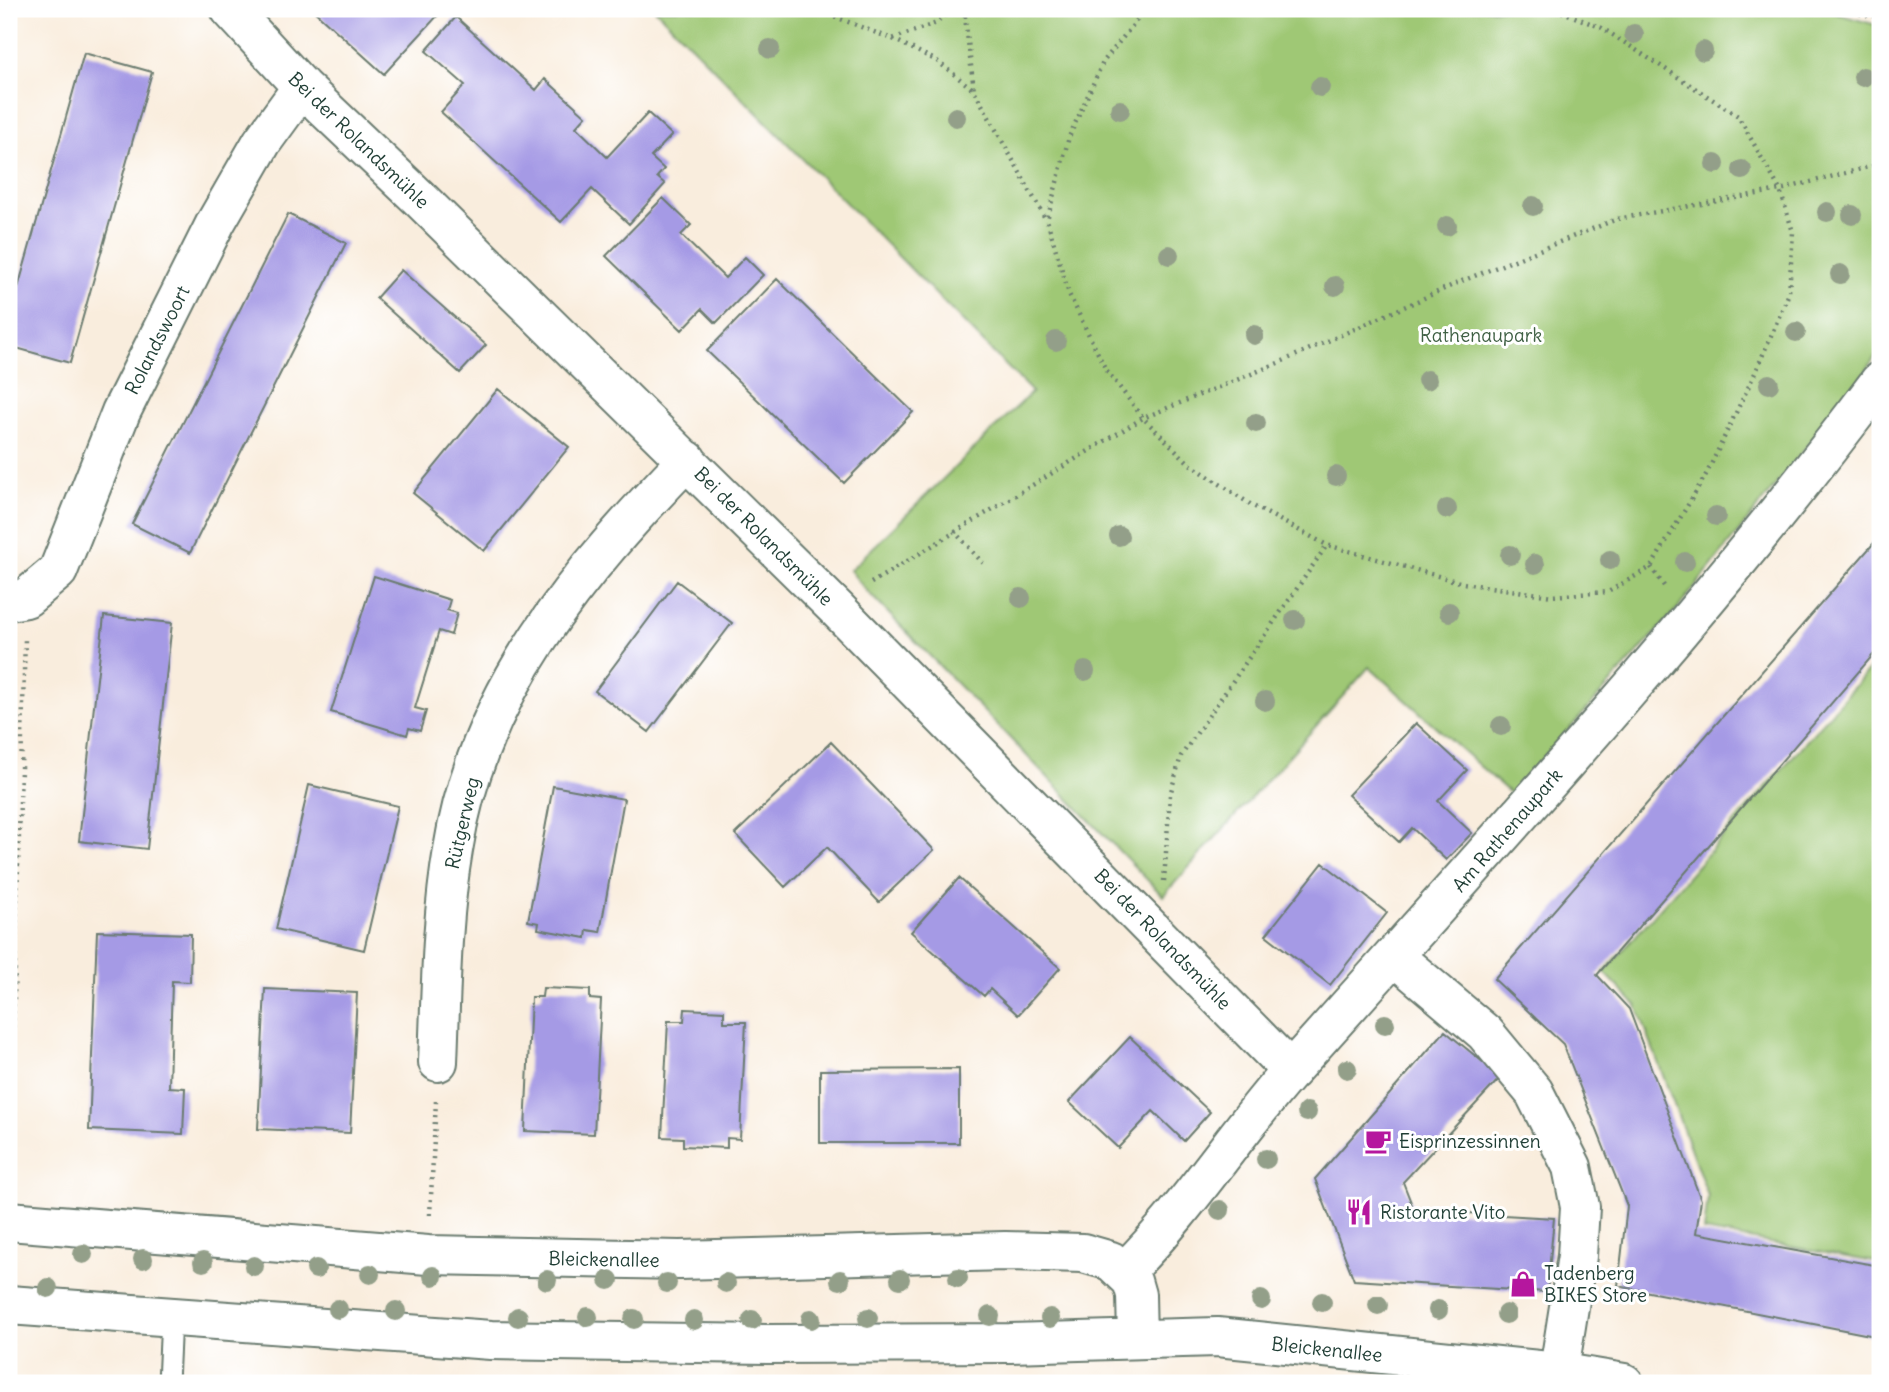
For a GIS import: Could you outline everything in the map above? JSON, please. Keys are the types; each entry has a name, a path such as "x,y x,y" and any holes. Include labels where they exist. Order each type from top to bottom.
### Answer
{"street":[{"name":"Bei der Rolandsmühle","path":"230,9 302,87 687,460 836,609 1155,930 1290,1071"},
{"name":"Rolandswoort","path":"18,600 58,571 121,412 216,222 262,142 302,87"},
{"name":"Am Rathenaupark","path":"1125,1271 1159,1238 1290,1071 1395,957 1689,623 1804,482 1880,381"},
{"name":"Rütgerweg","path":"438,1062 445,904 453,847 475,768 495,718 537,635 591,565 687,460"},
{"path":"1395,957 1485,1033 1518,1072 1534,1092 1572,1167 1580,1208 1579,1232 1557,1378"},
{"name":"Bleickenallee","path":"9,1221 428,1255 680,1260 1006,1251 1099,1256 1125,1271"},
{"path":"1125,1271 1136,1295 1137,1339"},
{"name":"Bleickenallee","path":"9,1305 491,1340 781,1344 1010,1343 1217,1337 1557,1378 1625,1383"}],"lane":[{"path":"168,1383 171,1317"}],"path":[{"path":"816,9 892,39 937,61 974,90"},
{"path":"892,39 937,23 951,9"},
{"path":"964,9 974,90 1046,220 1069,294 1104,368 1143,418 1190,464 1253,506 1327,545 1463,583 1552,596 1608,592 1651,567 1707,473 1789,293 1793,232 1780,190 1738,116 1602,28 1555,9"},
{"path":"1046,220 1069,137 1103,62 1146,9"},
{"path":"1839,9 1880,19"},
{"path":"836,609 954,531 1143,418 1283,361 1462,281 1617,219 1780,190 1880,164"},
{"path":"954,531 983,563"},
{"path":"1155,930 1163,896 1170,795 1181,756 1327,545"},
{"path":"9,1160 18,600"},
{"path":"428,1255 438,1062"}],"shaded area":[{"path":"442,1382 757,1383 442,1383"}],"green space":[{"name":"Rathenaupark","path":"655,9 1821,9 1880,26 1880,349 1864,374 1678,608 1511,794 1369,667 1163,896 864,588 850,570 1032,392"},
{"path":"1880,657 1880,1263 1704,1231 1708,1196 1637,1006 1604,972"}],"building":[{"path":"312,9 434,9 440,13 384,74"},
{"path":"456,17 536,90 545,79 586,116 576,127 607,157 648,113 672,135 651,157 664,169 657,177 665,184 629,224 592,189 561,222 441,112 465,85 426,51"},
{"path":"84,53 152,72 70,363 9,346 9,320"},
{"path":"663,198 691,225 681,235 725,278 745,257 763,275 716,323 702,309 682,330 606,256"},
{"path":"288,214 346,243 190,553 132,524"},
{"path":"401,270 486,345 460,373 376,298"},
{"path":"777,279 913,412 844,483 707,351"},
{"path":"498,389 569,447 484,551 413,493"},
{"path":"1880,536 1880,647 1597,975 1629,1009 1701,1200 1696,1233 1880,1266 1880,1337 1618,1286 1627,1206 1563,1044 1494,979"},
{"path":"374,576 450,600 447,610 457,613 451,635 439,631 415,708 426,711 420,731 409,728 407,735 331,712"},
{"path":"677,581 732,623 649,732 595,691"},
{"path":"104,616 172,623 147,849 79,841"},
{"path":"1416,723 1467,770 1438,801 1472,833 1446,860 1412,828 1399,842 1348,795"},
{"path":"831,742 934,850 879,902 827,847 785,887 735,834"},
{"path":"309,785 398,806 364,950 276,929"},
{"path":"553,786 624,799 600,932 587,930 586,938 538,929 539,923 528,921"},
{"path":"1323,863 1387,913 1330,985 1266,935"},
{"path":"959,878 1060,968 1018,1015 990,989 984,996 911,932"},
{"path":"97,931 191,934 190,982 172,981 169,1087 185,1088 183,1134 89,1130"},
{"path":"543,988 590,990 590,999 601,1000 594,1134 525,1131 531,997 542,997"},
{"path":"265,989 357,993 350,1133 258,1129"},
{"path":"685,1009 724,1011 724,1022 746,1022 740,1139 727,1138 727,1148 683,1146 683,1138 662,1137 668,1021 684,1021"},
{"path":"1445,1031 1501,1077 1403,1182 1414,1210 1554,1218 1547,1292 1354,1280 1315,1179"},
{"path":"1130,1037 1210,1112 1184,1141 1153,1111 1118,1148 1069,1102"},
{"path":"959,1069 959,1143 820,1143 820,1070"}],"place":[{"name":"Eisprinzessinnen","path":"1378,1141"},
{"name":"Ristorante Vito","path":"1359,1212"},
{"name":"Tadenberg BIKES Store","path":"1523,1284"}]}
